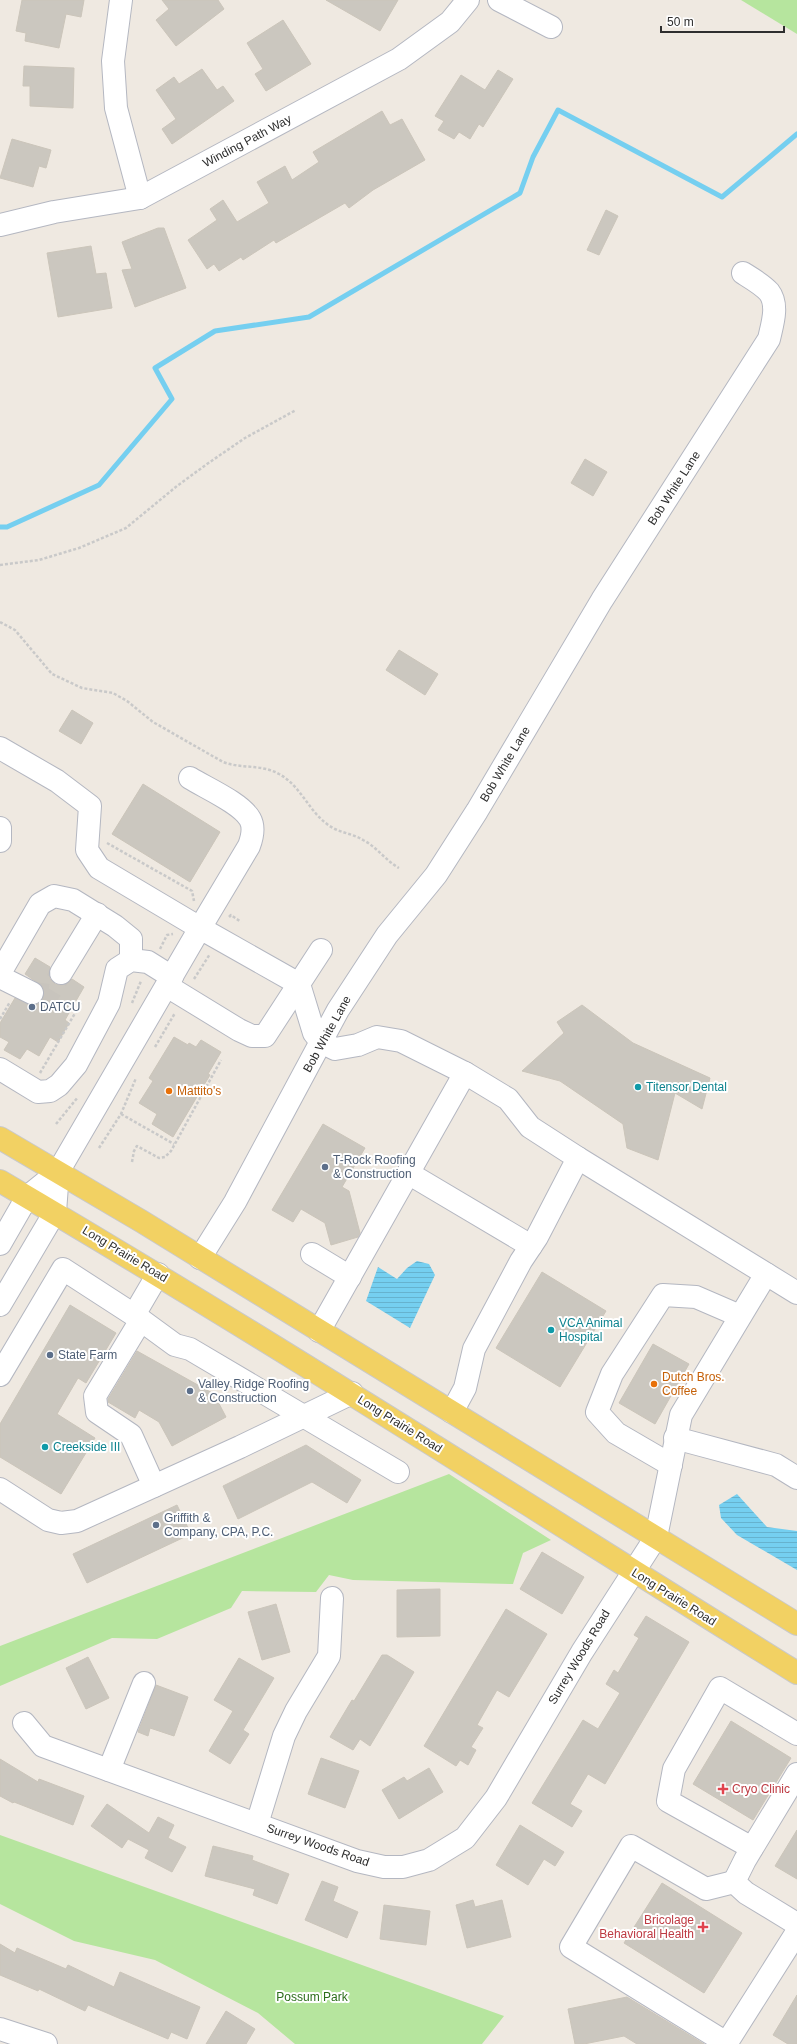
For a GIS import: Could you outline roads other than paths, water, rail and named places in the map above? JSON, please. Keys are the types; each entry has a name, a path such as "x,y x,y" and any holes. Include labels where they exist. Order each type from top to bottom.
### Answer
{"main road":[{"path":"0,1138 200,1258 797,1624"},
{"name":"Long Prairie Road","path":"0,1181 158,1274 352,1393 797,1673"}],"street":[{"path":"120,0 113,61 116,108 140,198"},
{"name":"Winding Path Way","path":"0,225 54,212 140,198 399,59 450,22 468,0"},
{"path":"499,0 551,28"},
{"name":"Bob White Lane","path":"200,1258 235,1202 338,1010 387,935 436,875 481,804 602,600 769,339 774,319 774,305 769,292 743,273"},
{"path":"0,748 57,781 90,806 87,850 99,868 200,928 299,984 314,1033 321,1042 335,1049 358,1046 377,1037 401,1041 465,1073 508,1099 530,1127 797,1293"},
{"path":"0,1244 27,1197 58,1172 174,986 200,928 249,846 253,835 250,820 242,809 190,778"},
{"path":"0,828 0,840"},
{"path":"0,973 40,904 47,898 54,896 73,900 96,914 131,939 131,960"},
{"path":"62,973 96,914"},
{"path":"0,1069 38,1092 50,1091 59,1085 76,1065 109,1004 117,969 131,960 148,962 174,986 239,1030 252,1036 265,1036 321,950"},
{"path":"0,977 32,993"},
{"path":"319,1331 465,1073"},
{"path":"452,1412 465,1388 474,1349 578,1158"},
{"path":"0,1305 55,1212 58,1172"},
{"path":"408,1173 531,1246"},
{"path":"312,1254 350,1277"},
{"path":"0,1373 63,1270 138,1317 175,1345 190,1349 398,1472"},
{"path":"154,1486 131,1435 97,1412 95,1396 138,1317 158,1274"},
{"path":"656,1537 675,1438 681,1415 766,1274"},
{"path":"671,1465 616,1433 597,1412 612,1374 663,1295 696,1297 740,1316"},
{"path":"0,1489 48,1520 61,1523 77,1521 352,1393"},
{"path":"675,1438 776,1465 797,1478"},
{"name":"Surrey Woods Road","path":"24,1723 43,1746 357,1861 384,1867 403,1867 429,1860 465,1838 496,1798 582,1652 656,1537"},
{"path":"257,1824 284,1736 296,1711 329,1656 332,1598"},
{"path":"109,1770 144,1683"},
{"path":"752,1848 668,1801 674,1768 720,1688 797,1734"},
{"path":"797,1774 752,1848 734,1882 706,1889 631,1846 571,1947 727,2044 797,1932"},
{"path":"734,1882 746,1893 797,1924"},
{"path":"0,2029 46,2044"}],"water":[{"path":"417,1261 429,1264 435,1275 410,1328 366,1301 378,1267 397,1279 407,1268"},
{"path":"737,1494 767,1527 797,1531 797,1570 737,1535 721,1518 719,1505"}],"waterway":[{"path":"0,527 7,527 99,485 172,399 155,368 215,331 309,317 520,193 533,157 558,110 722,197 797,134"}],"tunnel":[{"path":"32,993 48,995 61,973"}],"place":[{"name":"DATCU","path":"32,1007"},
{"name":"Titensor Dental","path":"638,1087"},
{"name":"Mattito's","path":"169,1091"},
{"name":"T-Rock Roofing & Construction","path":"325,1167"},
{"name":"VCA Animal Hospital","path":"551,1330"},
{"name":"State Farm","path":"50,1355"},
{"name":"Dutch Bros. Coffee","path":"654,1384"},
{"name":"Valley Ridge Roofing & Construction","path":"190,1391"},
{"name":"Creekside III","path":"45,1447"},
{"name":"Griffith & Company, CPA, P.C.","path":"156,1525"},
{"name":"Cryo Clinic","path":"723,1789"},
{"name":"Bricolage Behavioral Health","path":"703,1927"}],"park label":[{"name":"Possum Park","path":"312,1997"}]}
